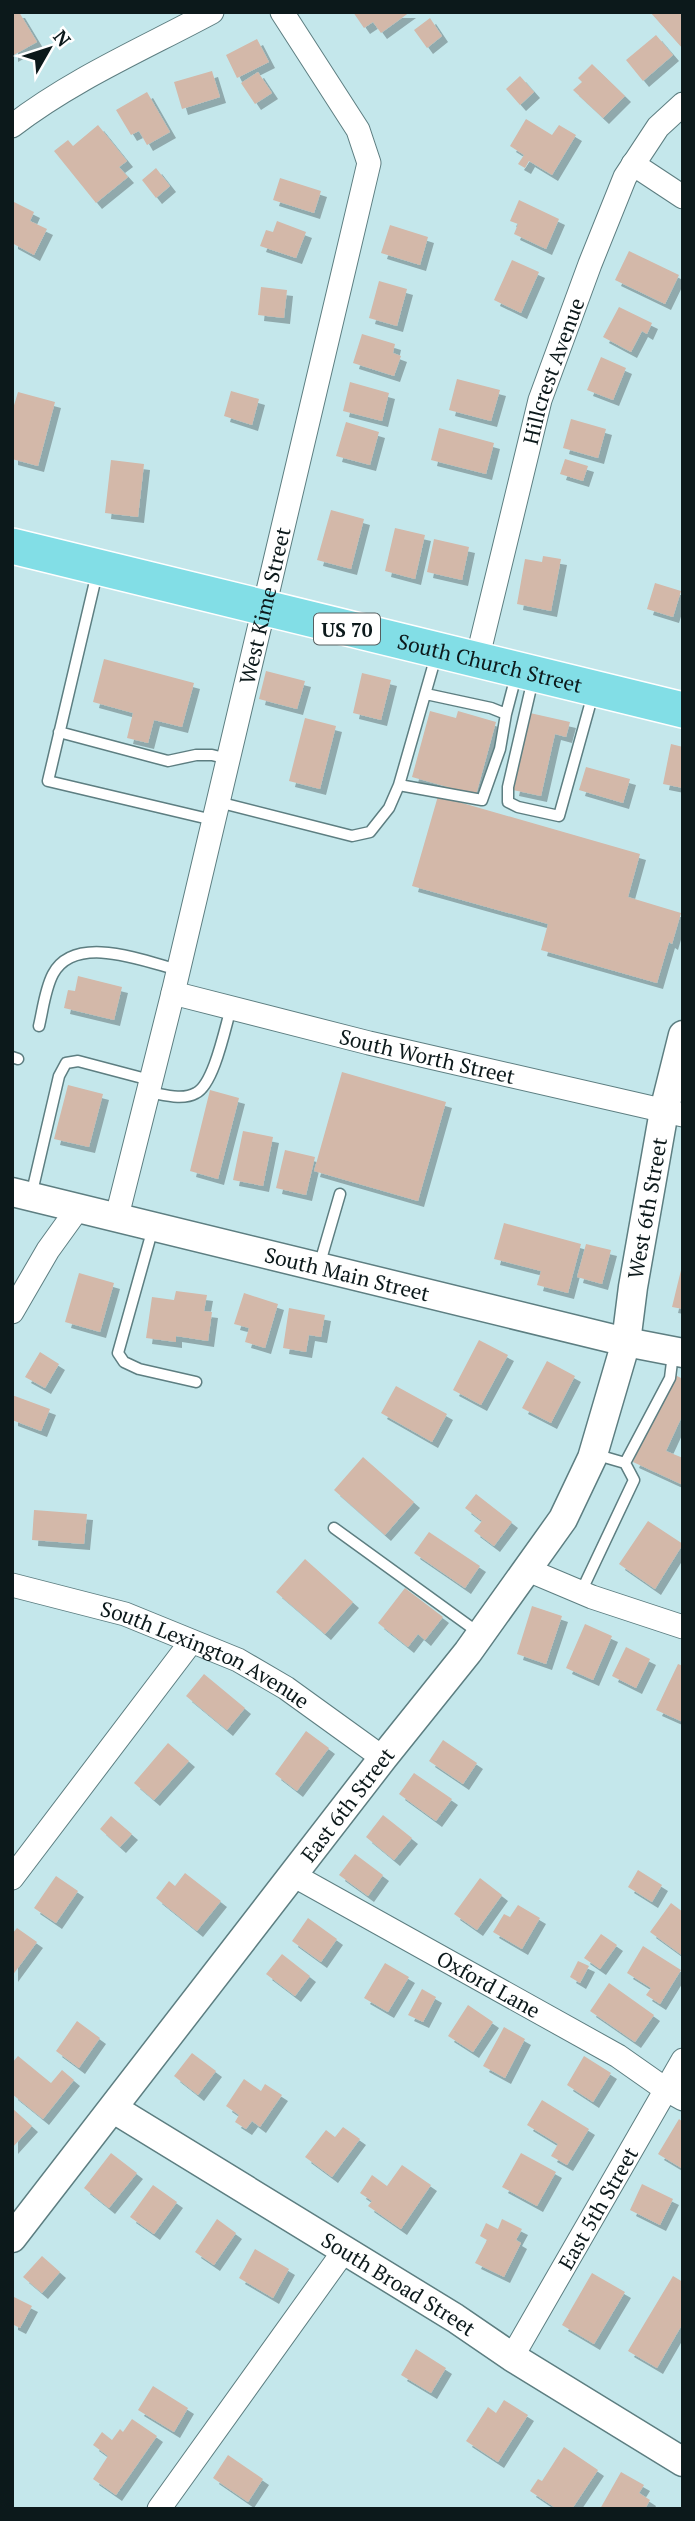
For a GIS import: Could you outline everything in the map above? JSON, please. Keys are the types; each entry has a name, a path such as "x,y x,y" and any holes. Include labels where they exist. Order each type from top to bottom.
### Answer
{"main road":[{"name":"South Church Street","path":"12,546 683,709"}],"street":[{"path":"12,126 32,110 80,81 212,12"},
{"name":"West Kime Street","path":"117,1216 173,993 369,163 358,130 282,12"},
{"name":"Hillcrest Avenue","path":"477,660 540,400 590,264 625,177 658,127 683,104"},
{"path":"633,164 683,197"},
{"name":"South Worth Street","path":"173,993 369,1043 674,1113"},
{"name":"West 6th Street","path":"626,1342 633,1287 674,1113 683,1035"},
{"name":"South Main Street","path":"21,1194 626,1342 678,1352"},
{"path":"12,1312 48,1250 79,1207"},
{"name":"East 6th Street","path":"12,2238 481,1635 563,1519 593,1454 626,1342"},
{"path":"528,1570 581,1592 682,1624"},
{"name":"South Lexington Avenue","path":"12,1585 125,1614 238,1660 286,1688 383,1758"},
{"path":"12,1878 191,1642"},
{"name":"Oxford Lane","path":"293,1875 618,2056 674,2094"},
{"name":"East 5th Street","path":"512,2357 674,2094 683,2060"},
{"name":"South Broad Street","path":"114,2109 455,2318 512,2357 683,2462"},
{"path":"159,2509 344,2251"}],"lane":[{"path":"99,567 47,781 352,836 370,832 389,808 398,785 437,650"},
{"path":"398,785 482,800 500,749 506,714 526,671"},
{"path":"526,671 508,787 508,802 518,807 559,816 595,687"},
{"path":"426,694 491,708 506,714"},
{"path":"59,732 168,761 196,755 228,759"},
{"path":"39,1026 54,971 75,955 107,952 178,970"},
{"path":"21,1194 59,1076 66,1063 78,1061 183,1097 197,1093 208,1081 231,1008"},
{"path":"319,1266 340,1194"},
{"path":"154,1225 118,1353 124,1362 139,1369 196,1382"},
{"path":"625,1463 670,1378 678,1352"},
{"path":"581,1592 634,1480 625,1463 593,1454"},
{"path":"334,1528 481,1635"}],"building":[{"path":"12,12 19,12 37,42 12,56"},
{"path":"353,12 410,12 381,33 373,22 364,28"},
{"path":"650,12 683,12 683,49"},
{"path":"430,18 442,36 427,48 414,30"},
{"path":"656,35 673,55 643,81 626,60"},
{"path":"257,39 269,62 237,78 226,55"},
{"path":"592,64 625,96 603,118 573,90 582,82 578,78"},
{"path":"212,71 220,97 182,109 174,82"},
{"path":"258,72 272,93 255,104 241,83"},
{"path":"520,76 534,92 520,105 506,89"},
{"path":"147,92 170,132 147,145 139,131 131,135 116,110"},
{"path":"526,119 552,135 559,125 576,135 552,175 529,161 525,168 518,164 524,155 510,146"},
{"path":"98,125 127,161 119,167 128,177 96,203 54,151 68,140 73,146"},
{"path":"156,168 170,186 156,198 142,180"},
{"path":"280,178 321,191 314,213 273,200"},
{"path":"519,200 559,219 546,249 514,234 518,224 510,221"},
{"path":"14,202 34,212 30,221 47,229 34,255 12,243"},
{"path":"277,221 306,232 296,258 260,246 266,230 273,232"},
{"path":"390,225 428,237 420,265 381,253"},
{"path":"629,251 679,275 665,304 615,280"},
{"path":"512,260 539,272 521,313 494,300"},
{"path":"379,281 407,289 397,326 369,318"},
{"path":"261,287 287,290 284,318 258,315"},
{"path":"619,307 652,323 647,334 642,331 631,352 603,337"},
{"path":"362,334 395,344 393,353 401,356 394,376 353,363"},
{"path":"601,357 626,368 613,400 587,390"},
{"path":"457,379 500,390 491,421 449,410"},
{"path":"350,382 389,393 382,421 343,411"},
{"path":"231,391 259,399 252,425 224,416"},
{"path":"18,392 55,402 38,466 12,459 12,412"},
{"path":"571,419 606,429 598,458 563,448"},
{"path":"346,422 379,432 370,465 336,456"},
{"path":"439,428 494,443 486,474 431,460"},
{"path":"565,459 588,466 583,481 560,474"},
{"path":"111,460 144,464 138,517 105,513"},
{"path":"331,510 364,519 351,569 317,560"},
{"path":"395,528 425,535 415,579 385,571"},
{"path":"434,539 469,547 462,580 427,572"},
{"path":"543,556 561,559 551,611 517,604 525,559 542,562"},
{"path":"655,583 681,591 673,617 647,609"},
{"path":"104,659 194,683 182,727 154,720 148,743 127,738 133,713 93,702"},
{"path":"266,671 305,681 297,709 259,699"},
{"path":"362,673 391,680 381,720 353,713"},
{"path":"430,711 456,718 458,711 496,722 476,795 412,777"},
{"path":"530,713 570,722 566,737 555,734 541,796 513,790"},
{"path":"305,718 336,726 320,789 289,781"},
{"path":"671,744 683,747 683,788 663,784"},
{"path":"586,767 630,779 623,803 579,790"},
{"path":"438,796 640,854 628,897 681,913 657,983 541,950 548,924 412,886"},
{"path":"78,976 122,987 114,1020 64,1008 68,990 75,991"},
{"path":"342,1072 446,1102 418,1201 314,1171"},
{"path":"68,1085 103,1094 89,1147 54,1139"},
{"path":"210,1090 239,1098 218,1179 190,1171"},
{"path":"243,1131 273,1137 263,1186 233,1180"},
{"path":"285,1150 315,1157 306,1195 276,1188"},
{"path":"504,1223 581,1244 568,1293 537,1285 541,1271 494,1259"},
{"path":"586,1244 611,1250 602,1284 577,1277"},
{"path":"683,1266 683,1309 672,1307"},
{"path":"79,1273 114,1283 100,1332 65,1322"},
{"path":"176,1291 207,1295 204,1311 212,1312 208,1341 176,1336 176,1342 146,1338 152,1297 174,1300"},
{"path":"244,1293 278,1304 265,1348 245,1342 249,1328 234,1324"},
{"path":"289,1308 325,1315 321,1337 309,1335 306,1352 283,1348"},
{"path":"479,1340 508,1355 481,1405 453,1390"},
{"path":"40,1352 59,1364 45,1388 25,1377"},
{"path":"547,1361 575,1376 551,1423 522,1408"},
{"path":"673,1374 683,1379 683,1414 666,1451 683,1458 683,1485 633,1462"},
{"path":"396,1386 447,1414 432,1442 381,1413"},
{"path":"12,1395 50,1409 41,1431 12,1420"},
{"path":"363,1457 414,1502 385,1535 334,1490"},
{"path":"476,1494 512,1522 494,1546 474,1531 482,1521 465,1508"},
{"path":"34,1510 87,1514 84,1544 32,1540"},
{"path":"648,1521 683,1544 655,1589 619,1564"},
{"path":"429,1532 480,1566 465,1588 414,1553"},
{"path":"305,1559 353,1602 325,1634 276,1592"},
{"path":"405,1588 443,1617 425,1640 418,1634 408,1647 378,1623"},
{"path":"532,1606 562,1616 546,1664 517,1654"},
{"path":"585,1624 612,1636 593,1680 566,1668"},
{"path":"626,1647 650,1659 636,1688 612,1676"},
{"path":"678,1664 683,1666 683,1722 656,1710"},
{"path":"204,1674 245,1708 227,1730 186,1696"},
{"path":"306,1731 329,1748 297,1791 275,1774"},
{"path":"443,1740 477,1763 463,1784 429,1761"},
{"path":"168,1743 189,1761 154,1800 134,1783"},
{"path":"414,1773 452,1799 436,1821 399,1794"},
{"path":"383,1815 412,1838 394,1860 366,1837"},
{"path":"111,1816 132,1834 120,1847 100,1829"},
{"path":"355,1854 383,1875 368,1896 339,1875"},
{"path":"638,1870 662,1885 652,1902 628,1887"},
{"path":"185,1873 221,1901 197,1931 156,1898 169,1881 175,1886"},
{"path":"56,1876 78,1891 56,1923 34,1908"},
{"path":"480,1878 502,1895 477,1930 454,1914"},
{"path":"671,1903 683,1912 683,1956 650,1932"},
{"path":"518,1905 540,1918 522,1949 493,1932 504,1914 510,1917"},
{"path":"308,1918 337,1939 321,1962 292,1941"},
{"path":"17,1928 37,1942 12,1976 12,1934"},
{"path":"601,1934 617,1945 600,1969 584,1958"},
{"path":"643,1946 681,1970 660,2004 646,1995 651,1988 627,1973"},
{"path":"282,1954 310,1976 295,1996 266,1974"},
{"path":"578,1961 589,1966 580,1983 570,1977"},
{"path":"385,1963 409,1977 388,2012 364,1998"},
{"path":"609,1983 654,2015 635,2042 590,2011"},
{"path":"422,1989 436,1997 423,2022 408,2015"},
{"path":"468,2005 493,2022 473,2052 448,2036"},
{"path":"77,2021 100,2038 79,2068 56,2051"},
{"path":"504,2027 525,2039 505,2078 483,2066"},
{"path":"192,2053 216,2071 198,2095 174,2076"},
{"path":"18,2056 51,2083 62,2070 74,2080 43,2119 12,2094 12,2063"},
{"path":"584,2056 611,2073 593,2102 567,2085"},
{"path":"244,2079 261,2091 265,2084 282,2095 260,2127 252,2121 246,2129 235,2122 239,2115 226,2106"},
{"path":"542,2100 589,2129 567,2165 551,2156 558,2144 527,2125"},
{"path":"12,2108 32,2126 12,2148"},
{"path":"679,2119 683,2122 683,2169 658,2154"},
{"path":"343,2127 360,2139 332,2177 305,2157 326,2130 335,2137"},
{"path":"111,2153 137,2173 109,2208 84,2188"},
{"path":"521,2153 556,2172 537,2206 502,2187"},
{"path":"402,2165 431,2185 401,2229 368,2206 372,2201 360,2193 372,2175 387,2186"},
{"path":"642,2184 673,2199 660,2225 630,2210"},
{"path":"153,2185 177,2202 154,2234 130,2217"},
{"path":"217,2219 236,2233 214,2265 195,2252"},
{"path":"502,2219 522,2229 516,2240 521,2243 504,2277 475,2263 487,2240 480,2236 486,2223 498,2229"},
{"path":"255,2249 289,2269 273,2298 239,2278"},
{"path":"42,2256 60,2272 42,2293 23,2277"},
{"path":"592,2273 625,2292 594,2344 562,2325"},
{"path":"673,2276 683,2282 683,2323 657,2368 628,2351"},
{"path":"12,2296 32,2306 20,2328 12,2324"},
{"path":"416,2349 446,2368 431,2393 401,2375"},
{"path":"153,2386 188,2408 174,2432 138,2410"},
{"path":"504,2400 528,2415 498,2462 466,2441 488,2407 496,2413"},
{"path":"132,2419 157,2436 116,2495 93,2479 108,2456 93,2445 102,2432 112,2440 120,2429 123,2432"},
{"path":"564,2447 598,2470 572,2509 557,2509 530,2491 538,2479 542,2481"},
{"path":"228,2455 263,2479 248,2502 213,2478"},
{"path":"621,2472 644,2485 639,2493 650,2500 645,2509 600,2509"}]}
